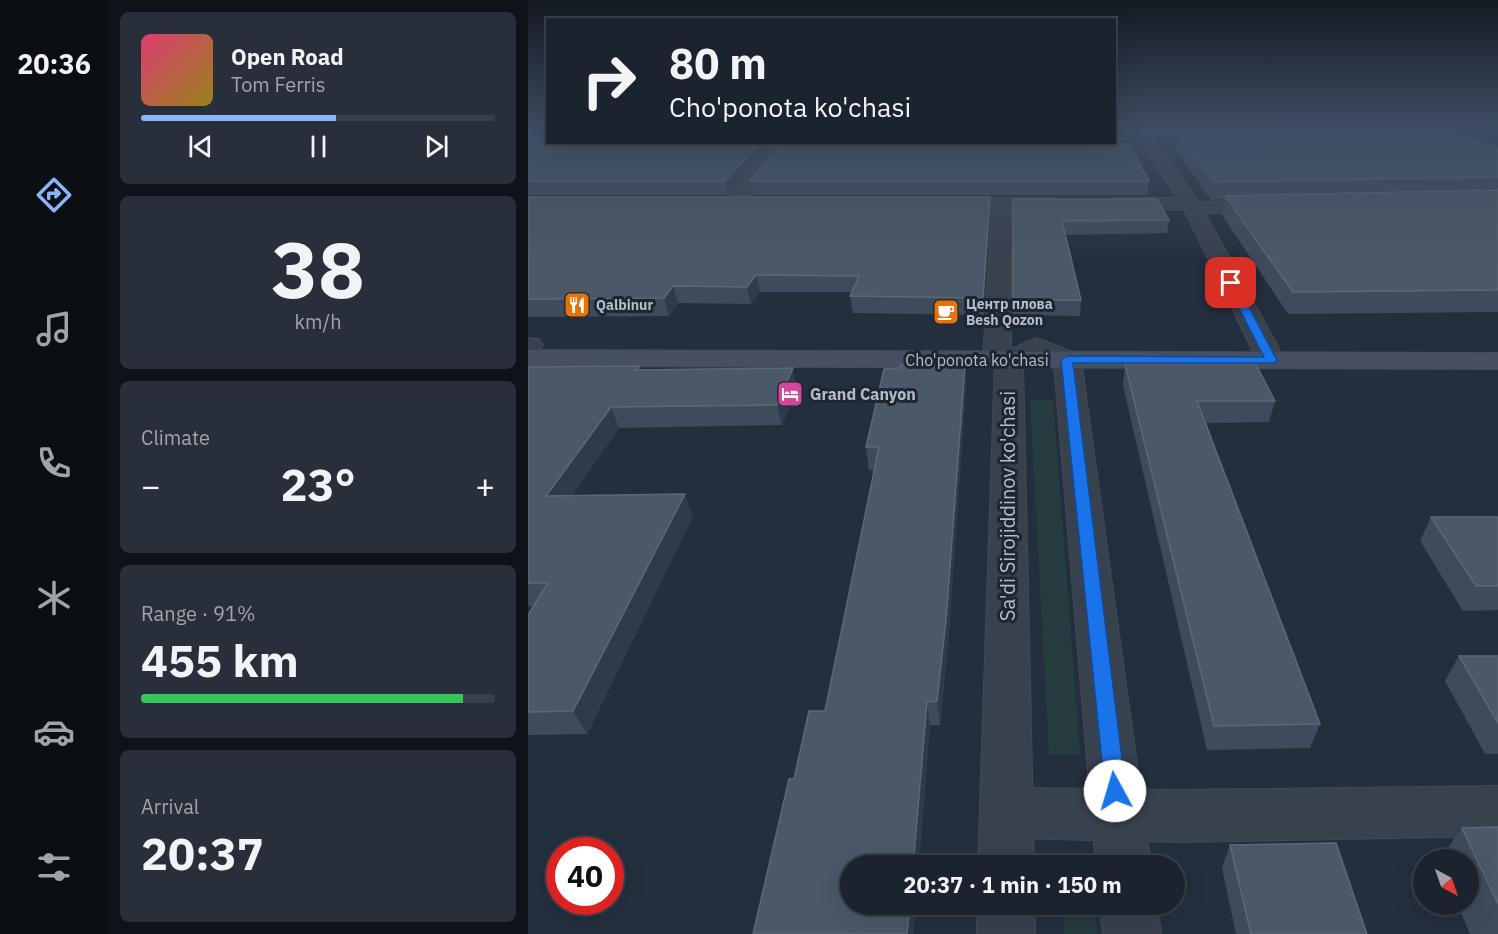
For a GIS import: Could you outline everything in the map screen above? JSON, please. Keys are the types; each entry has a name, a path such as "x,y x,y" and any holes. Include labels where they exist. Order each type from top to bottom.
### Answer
{"main road":[{"name":"Cho'ponota ko'chasi","path":"528,349 1022,354 1267,353 1498,346"},
{"name":"Cho'ponota ko'chasi","path":"1267,353 1498,361"}],"street":[{"path":"733,204 763,173"},
{"path":"1169,173 1191,206 1267,353"},
{"path":"711,204 757,204"},
{"path":"932,204 1072,204"},
{"path":"1002,204 1022,354 1118,814 1123,855"},
{"path":"1096,204 1287,206"},
{"name":"Sa'di Sirojiddinov ko'chasi","path":"1006,855 1022,354"},
{"path":"1006,813 1182,816 1498,811"},
{"path":"1006,915 1006,934"},
{"path":"1129,915 1131,934"}],"green space":[{"path":"1030,400 1053,400 1080,755 1049,755"},
{"path":"1063,915 1096,915 1097,934 1064,934"}],"building":[{"path":"528,173 733,173 725,181 528,181"},
{"path":"757,173 1144,173 1149,181 750,181"},
{"path":"1207,173 1498,173 1498,177 1214,182"},
{"path":"1498,190 1498,290 1293,292 1225,196"},
{"path":"528,197 990,197 983,298 850,296 859,276 756,275 747,287 673,286 664,298 528,299"},
{"path":"1013,199 1157,199 1169,220 1062,221 1081,300 1013,300"},
{"path":"1255,363 1275,401 1197,401 1320,724 1214,726 1125,364"},
{"path":"901,365 965,365 946,620 937,701 927,702 914,855 840,855 840,915 909,915 907,934 753,934 789,779 794,779 809,711 825,711 879,447 866,447 884,369 900,368"},
{"path":"639,366 636,370 793,368 777,405 611,407 546,496 685,494 573,711 528,712 528,615 548,583 528,583 528,368"},
{"path":"1431,517 1498,517 1498,586 1476,586"},
{"path":"1459,656 1498,656 1498,723"},
{"path":"1498,827 1498,904 1479,864 1479,849 1472,849 1462,828"},
{"path":"1336,843 1367,934 1251,934 1230,845"}],"place":[{"name":"Qalbinur","path":"577,305"},
{"name":"Центр плова Besh Qozon","path":"946,312"},
{"name":"Grand Canyon","path":"790,394"}],"route":[{"path":"1115,791 1067,360 1271,360 1231,283"}]}
